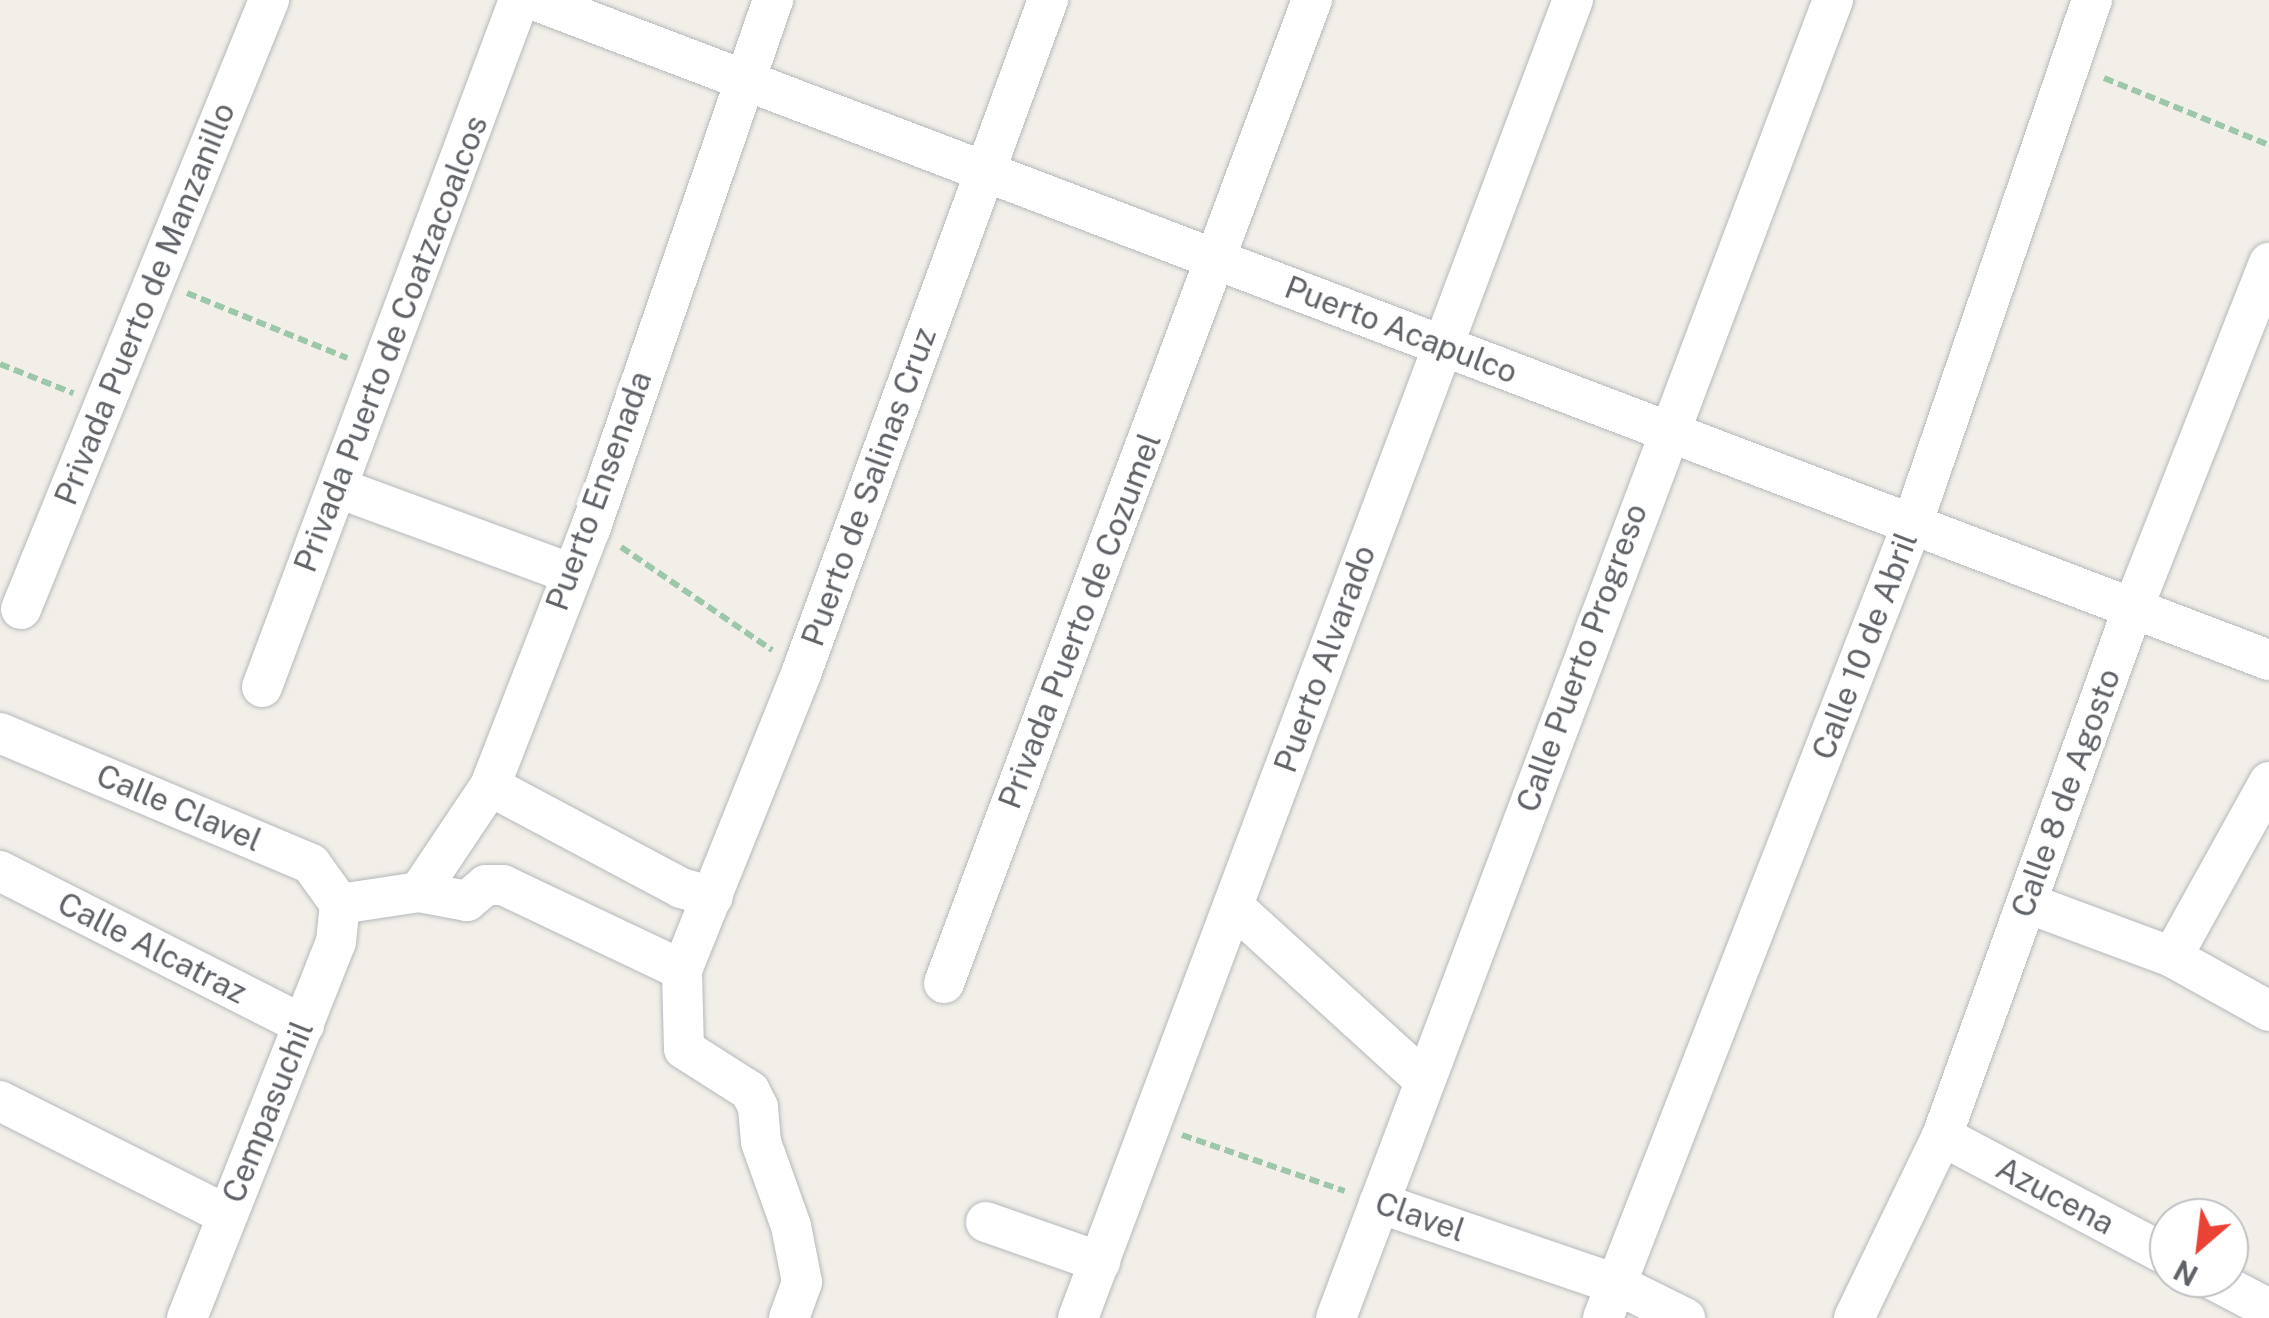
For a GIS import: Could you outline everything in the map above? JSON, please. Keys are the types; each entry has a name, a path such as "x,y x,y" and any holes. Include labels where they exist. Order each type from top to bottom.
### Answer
{"street":[{"name":"Privada Puerto de Manzanillo","path":"22,609 268,0"},
{"name":"Privada Puerto de Coatzacoalcos","path":"262,687 384,374 519,0"},
{"name":"Puerto Acapulco","path":"534,0 2269,660"},
{"name":"Puerto Ensenada","path":"419,892 490,786 569,573 591,527 773,0"},
{"name":"Puerto de Salinas Cruz","path":"682,970 802,671 1048,0"},
{"name":"Privada Puerto de Cozumel","path":"944,983 1312,0"},
{"name":"Puerto Alvarado","path":"1078,1318 1440,345 1573,0"},
{"name":"Calle Puerto Progreso","path":"1336,1318 1666,431 1833,0"},
{"name":"Calle 10 de Abril","path":"1610,1301 1912,525 2092,0"},
{"name":"Calle 8 de Agosto","path":"1854,1318 1942,1136 2133,608 2269,263"},
{"path":"338,488 569,573"},
{"name":"Calle Clavel","path":"0,733 312,864 340,904"},
{"path":"2172,957 2269,782"},
{"path":"490,786 681,888 713,897"},
{"name":"Calle Alcatraz","path":"0,871 304,1025"},
{"path":"340,904 419,892 467,901 486,885 503,885 682,970 684,1049 750,1091 758,1107 761,1142 791,1226 802,1282 789,1318"},
{"name":"Cempasuchil","path":"187,1318 336,942 340,904"},
{"path":"2027,904 2172,957 2269,1011"},
{"path":"1234,907 1425,1081"},
{"path":"0,1102 225,1214"},
{"name":"Azucena","path":"1942,1136 2149,1245"},
{"name":"Clavel","path":"1379,1203 1610,1301 1684,1318"},
{"path":"986,1222 1100,1262"}],"path":[{"path":"2070,65 2269,145"},
{"path":"154,280 384,374"},
{"path":"0,364 103,405"},
{"path":"591,527 802,671"},
{"name":"Clavel","path":"1152,1125 1379,1203"}]}
